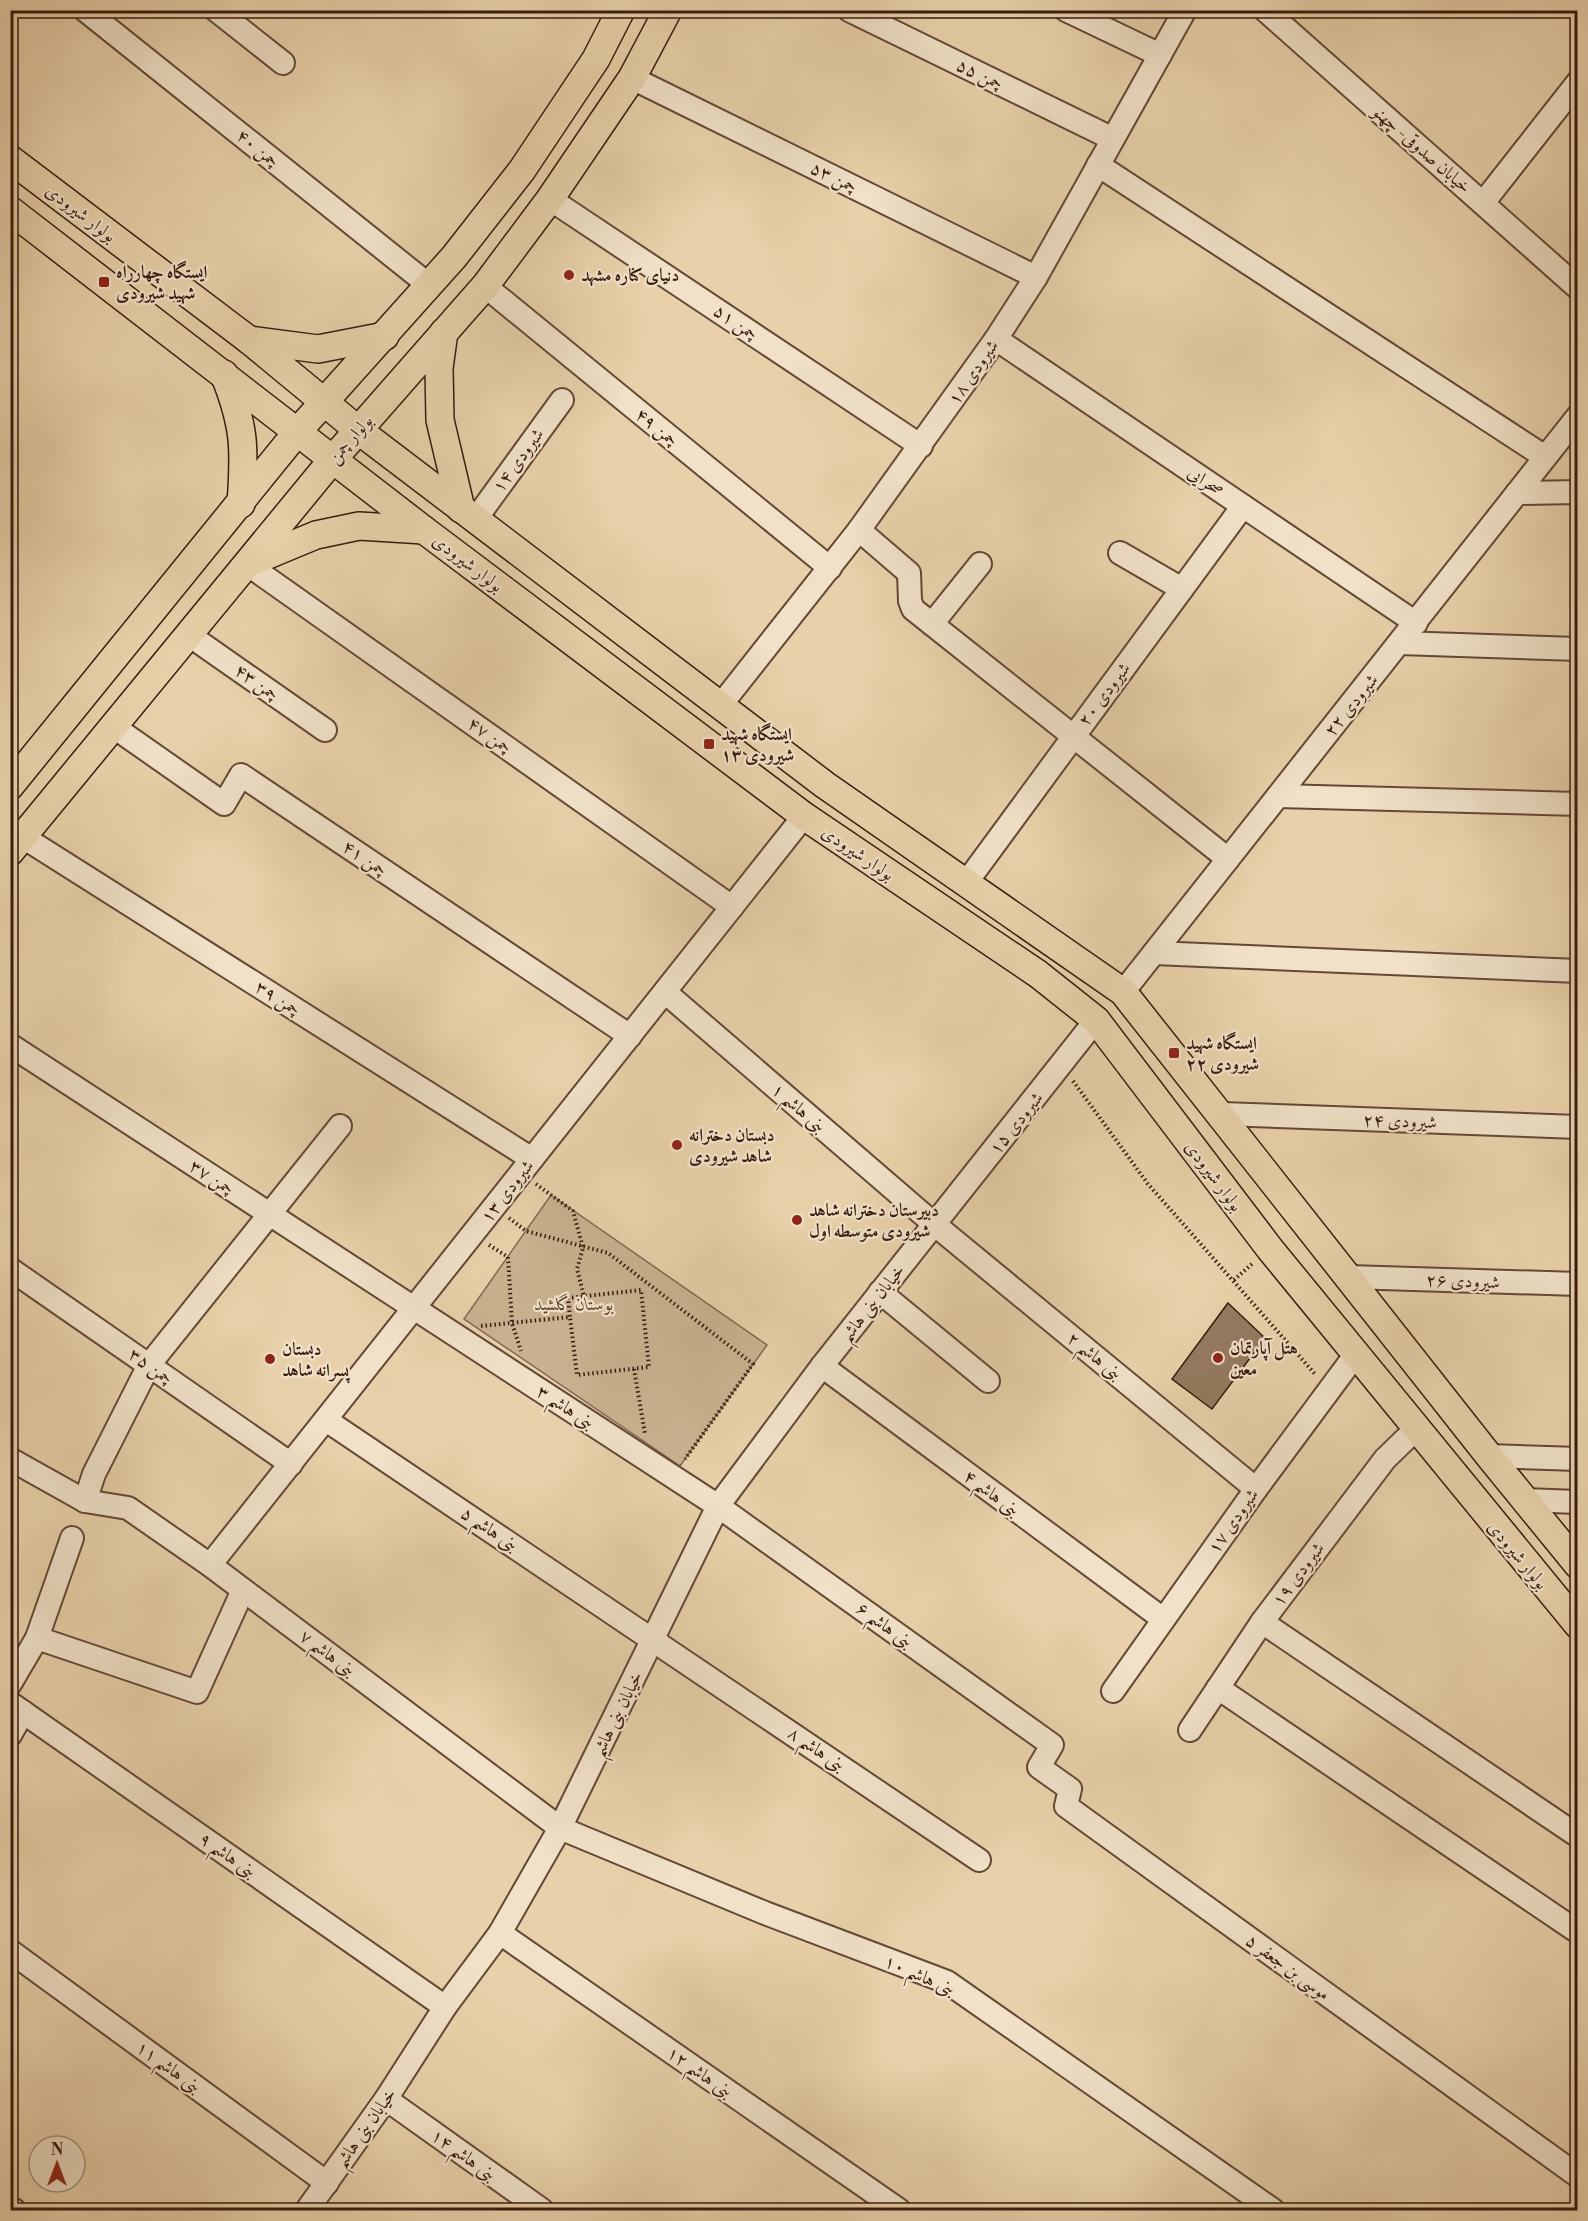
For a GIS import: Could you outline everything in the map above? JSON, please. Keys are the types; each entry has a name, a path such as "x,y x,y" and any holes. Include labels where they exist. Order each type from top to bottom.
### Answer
{"main road":[{"path":"10,786 298,431 430,286 522,170 596,59 621,10"},
{"name":"بولوار چمن","path":"17,844 357,430 485,286 550,199 632,78 668,10"},
{"name":"بولوار شیرودی","path":"10,159 249,340 357,430 825,785 1123,992 1222,1114 1489,1456 1578,1565"},
{"name":"بولوار شیرودی","path":"10,210 424,530 804,816 1038,974 1096,1020 1270,1249 1417,1428 1488,1519 1578,1625"},
{"path":"444,332 439,368 440,420 468,514"},
{"path":"249,340 318,349 385,336"},
{"path":"223,373 239,412 244,456 241,504"},
{"path":"247,564 316,535 359,526 424,530"}],"street":[{"name":"چمن ۴۰","path":"85,10 430,286"},
{"path":"216,10 283,63"},
{"name":"چمن ۵۵","path":"849,10 1111,138"},
{"path":"1066,10 1160,55"},
{"name":"شیرودی ۱۸","path":"720,706 859,530 996,339 1036,277 1111,138 1185,10"},
{"name":"خیابان صدوقی- چهنو","path":"1265,10 1578,288"},
{"name":"چمن ۵۳","path":"632,78 1036,277"},
{"path":"1483,202 1578,82"},
{"path":"1098,165 1545,457"},
{"name":"چمن ۵۱","path":"550,199 921,446"},
{"name":"چمن ۴۹","path":"485,286 830,568"},
{"name":"صحرایی","path":"996,339 1416,623"},
{"name":"شیرودی ۱۴","path":"468,514 562,400"},
{"name":"شیرودی ۲۲","path":"1123,992 1578,416"},
{"path":"1517,493 1578,492"},
{"name":"شیرودی ۲۰","path":"966,883 1244,506"},
{"path":"859,530 909,573 911,606 1228,859"},
{"path":"1120,553 1182,589"},
{"name":"چمن ۴۷","path":"247,564 732,907"},
{"path":"932,624 980,564"},
{"name":"چمن ۴۳","path":"189,635 325,730"},
{"path":"1400,643 1578,649"},
{"name":"چمن ۴۱","path":"114,727 224,804 241,775 630,1036"},
{"path":"1278,796 1578,804"},
{"name":"شیرودی ۱۳","path":"210,1565 804,816"},
{"name":"چمن ۳۹","path":"17,844 527,1166"},
{"path":"1154,953 1578,971"},
{"name":"بنی هاشم ۱","path":"665,992 934,1224"},
{"name":"شیرودی ۱۵","path":"934,1224 1062,1066 1096,1020"},
{"name":"چمن ۳۷","path":"14,1055 414,1309"},
{"name":"شیرودی ۲۴","path":"1222,1114 1578,1126"},
{"path":"10,1459 85,1501 94,1474 149,1365 340,1126"},
{"name":"خیابان بنی هاشم","path":"307,2211 386,2099 445,2007 500,1933 560,1827 718,1506 822,1366 934,1224"},
{"name":"بنی هاشم ۲","path":"934,1224 1256,1489"},
{"name":"چمن ۳۵","path":"10,1269 291,1464"},
{"name":"شیرودی ۲۶","path":"1349,1277 1578,1284"},
{"path":"880,1292 988,1381"},
{"name":"بنی هاشم ۳","path":"414,1309 718,1506"},
{"name":"شیرودی ۱۷","path":"1113,1690 1256,1489 1356,1354"},
{"name":"بنی هاشم ۴","path":"822,1366 1163,1619"},
{"name":"بنی هاشم ۵","path":"326,1420 654,1638"},
{"name":"شیرودی ۱۹","path":"1190,1730 1262,1622 1385,1459 1417,1428"},
{"path":"1489,1456 1578,1459"},
{"path":"1524,1500 1578,1502"},
{"name":"بنی هاشم ۷","path":"85,1501 128,1508 210,1565 560,1827"},
{"name":"بنی هاشم ۶","path":"718,1506 1052,1745"},
{"path":"10,1684 37,1638 72,1538"},
{"path":"37,1638 197,1692 243,1590"},
{"path":"1262,1622 1578,1836"},
{"name":"بنی هاشم ۸","path":"654,1638 979,1860"},
{"path":"1218,1688 1578,1932"},
{"path":"10,1735 17,1708"},
{"name":"بنی هاشم ۹","path":"17,1708 445,2007"},
{"name":"موسی بن جعفر ۵","path":"1052,1745 1039,1767 1071,1789 1066,1806 1578,2176"},
{"name":"بنی هاشم ۱۰","path":"560,1827 765,1913 947,1982 1272,2211"},
{"name":"بنی هاشم ۱۲","path":"500,1933 899,2211"},
{"name":"بنی هاشم ۱۱","path":"10,1951 327,2183"},
{"name":"بنی هاشم ۱۴","path":"386,2099 542,2211"},
{"path":"10,2208 14,2211"}],"path":[{"path":"1062,1066 1148,1184 1329,1390"},
{"path":"527,1166 573,1211 584,1248 577,1269 584,1296"},
{"path":"495,1206 526,1232 561,1239 584,1248 608,1253 753,1364 680,1466"},
{"path":"473,1234 508,1257 512,1323 525,1362 516,1375"},
{"path":"641,1290 649,1367 577,1375 568,1298 641,1290 648,1283"},
{"path":"464,1341 473,1327 570,1317"},
{"path":"634,1369 647,1444 641,1455"}],"green space":[{"name":"بوستان گلشید","path":"551,1195 767,1345 680,1466 464,1319"}],"building":[{"name":"هتل آپارتمان معین","path":"1228,1303 1265,1338 1212,1409 1172,1379"}],"place":[{"name":"دنیای کناره مشهد","path":"569,275"},
{"name":"ایستگاه چهارراه شهید شیرودی","path":"104,282"},
{"name":"ایستگاه شهید شیرودی ۱۳","path":"709,744"},
{"name":"ایستگاه شهید شیرودی ۲۲","path":"1174,1053"},
{"name":"دبستان دخترانه شاهد شیرودی","path":"677,1145"},
{"name":"دبیرستان دخترانه شاهد شیرودی متوسطه اول","path":"797,1220"},
{"name":"هتل آپارتمان معین","path":"1218,1358"},
{"name":"دبستان پسرانه شاهد","path":"270,1359"}]}
